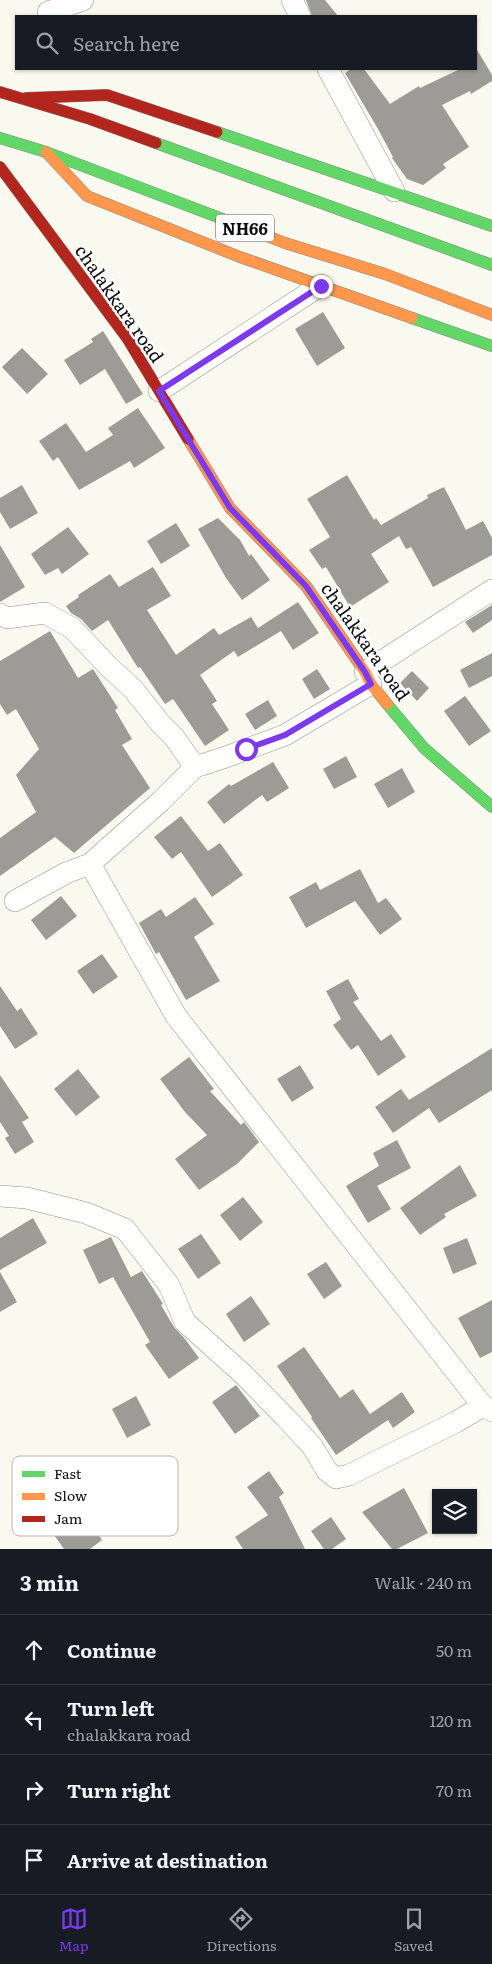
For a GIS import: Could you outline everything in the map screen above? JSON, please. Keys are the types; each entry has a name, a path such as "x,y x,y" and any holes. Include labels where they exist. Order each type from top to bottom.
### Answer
{"main road":[{"path":"0,92 90,119 492,265"},
{"path":"20,98 107,95 394,191 492,226"},
{"name":"NH66","path":"0,138 46,152 285,243 384,274 492,315"},
{"path":"46,152 87,196 240,257 492,346"},
{"name":"chalakkara road","path":"0,167 127,338 230,508 306,586 368,678 424,748 492,806"}],"street":[{"path":"48,12 83,0"},
{"path":"292,0 300,15"},
{"path":"329,70 394,191"},
{"path":"159,391 321,286"},
{"path":"15,901 66,873 90,864 161,802 195,767 285,735 492,590"},
{"path":"0,614 7,618 45,613 72,628 110,668 133,688 160,724 174,737 195,767"},
{"path":"0,1196 27,1198 86,1213 125,1229 169,1285 185,1322 244,1375 286,1418 312,1446 326,1471 336,1478 349,1475 487,1408 176,1016 90,864"}],"building":[{"path":"306,0 325,0 337,15 312,15"},
{"path":"477,50 492,75 492,81 471,94 470,91 442,105 469,147 443,164 446,168 423,185 407,179 392,158 378,129 345,73 350,70 365,70 390,104 419,86 420,88 458,70 477,70"},
{"path":"323,312 345,348 317,366 295,329"},
{"path":"103,331 143,394 126,404 105,369 80,385 64,360 93,342 91,339"},
{"path":"22,348 48,374 27,394 2,367"},
{"path":"138,408 165,448 134,468 130,461 79,490 58,457 53,461 39,441 66,423 86,452 113,435 108,428"},
{"path":"347,475 374,520 376,518 381,525 428,498 427,495 444,487 466,530 483,521 492,538 492,555 433,587 411,547 406,549 399,536 371,554 389,582 350,607 326,567 322,569 309,550 330,537 307,499"},
{"path":"22,485 38,513 10,529 0,512 0,498"},
{"path":"218,518 240,540 249,556 251,554 270,580 242,600 226,578 198,529"},
{"path":"176,523 190,546 161,564 147,541"},
{"path":"68,527 89,554 62,574 58,568 45,575 31,554"},
{"path":"0,545 25,587 0,602"},
{"path":"153,567 171,596 147,610 176,655 214,628 219,635 251,617 258,628 298,602 319,633 293,650 281,631 238,657 234,651 200,675 217,701 212,704 229,730 205,746 173,699 165,704 140,667 138,668 108,620 92,631 81,619 71,613 66,606 79,597 78,595 110,574 119,587"},
{"path":"492,605 492,620 473,633 465,622"},
{"path":"50,631 78,678 93,669 118,708 115,710 132,739 122,745 150,788 74,853 55,837 0,876 0,838 36,812 16,775 39,749 16,709 7,715 0,704 0,661"},
{"path":"492,653 492,676 469,688 460,670"},
{"path":"317,669 330,689 314,699 302,679"},
{"path":"412,671 429,688 417,701 400,683"},
{"path":"465,696 491,731 469,746 444,711"},
{"path":"268,700 277,716 255,730 245,714"},
{"path":"346,756 357,777 334,789 323,769"},
{"path":"273,762 289,788 267,802 262,795 224,824 207,802 229,784 231,786"},
{"path":"402,768 415,792 388,808 374,784"},
{"path":"181,816 208,851 220,843 243,875 212,897 181,852 172,859 154,837"},
{"path":"360,869 378,903 386,898 402,919 380,935 355,901 306,928 289,897 316,882 320,890"},
{"path":"61,896 77,916 46,940 31,920"},
{"path":"195,897 214,924 194,937 220,981 186,1000 159,952 156,954 139,923 161,909 166,917"},
{"path":"102,954 118,977 93,994 77,971"},
{"path":"348,979 359,999 353,1002 381,1041 391,1034 406,1057 378,1076 358,1045 351,1050 333,1025 341,1019 326,991"},
{"path":"0,986 17,1011 21,1008 38,1034 15,1049 0,1026"},
{"path":"492,1048 492,1090 439,1123 429,1108 393,1133 375,1107 401,1089 409,1100"},
{"path":"189,1057 214,1089 210,1091 241,1125 244,1122 259,1142 237,1164 199,1190 175,1159 207,1135 185,1112 160,1079"},
{"path":"300,1065 314,1088 292,1102 277,1079"},
{"path":"78,1069 100,1097 76,1116 54,1089"},
{"path":"0,1075 29,1118 22,1122 34,1142 15,1154 5,1138 9,1136 0,1122"},
{"path":"397,1140 411,1168 377,1186 391,1209 368,1223 346,1186 379,1166 373,1153"},
{"path":"460,1165 477,1196 444,1214 446,1217 420,1235 400,1208"},
{"path":"243,1197 263,1222 240,1241 220,1215"},
{"path":"33,1218 47,1243 0,1270 0,1238"},
{"path":"201,1234 221,1263 198,1279 178,1249"},
{"path":"111,1237 131,1277 142,1271 163,1304 161,1305 174,1327 199,1358 169,1379 145,1345 150,1342 113,1277 99,1284 83,1250"},
{"path":"467,1238 477,1264 453,1274 443,1248"},
{"path":"326,1262 342,1286 324,1299 307,1274"},
{"path":"0,1272 17,1302 0,1312"},
{"path":"251,1296 270,1324 244,1342 226,1314"},
{"path":"492,1300 492,1352 480,1358 458,1318"},
{"path":"304,1347 340,1398 353,1389 370,1414 402,1392 415,1412 393,1428 388,1420 336,1455 277,1366"},
{"path":"236,1385 260,1416 235,1434 212,1402"},
{"path":"136,1396 151,1425 127,1438 112,1409"},
{"path":"269,1471 284,1493 279,1497 305,1549 243,1549 235,1537 268,1515 247,1487"},
{"path":"404,1488 428,1533 397,1549 392,1549 362,1512"},
{"path":"331,1517 346,1539 332,1549 324,1549 311,1531"},
{"path":"55,1536 99,1536 102,1540 90,1549 64,1549"}],"traffic: fast":[{"path":"217,132 492,226"},
{"path":"0,138 46,152 228,221"},
{"path":"156,143 492,265"},
{"path":"412,318 492,346"},
{"path":"387,704 424,748 492,807"}],"traffic: slow":[{"path":"46,152 87,196 240,257 412,318"},
{"path":"228,221 285,243 385,274 492,315"},
{"path":"188,439 230,508 306,586 365,672 371,684 387,704"}],"traffic: jam":[{"path":"0,92 90,119 156,143"},
{"path":"26,98 107,95 217,132"},
{"path":"0,167 127,338 188,439"}],"route":[{"path":"246,749 285,735 371,684 365,672 306,586 230,508 159,391 321,286"}]}
